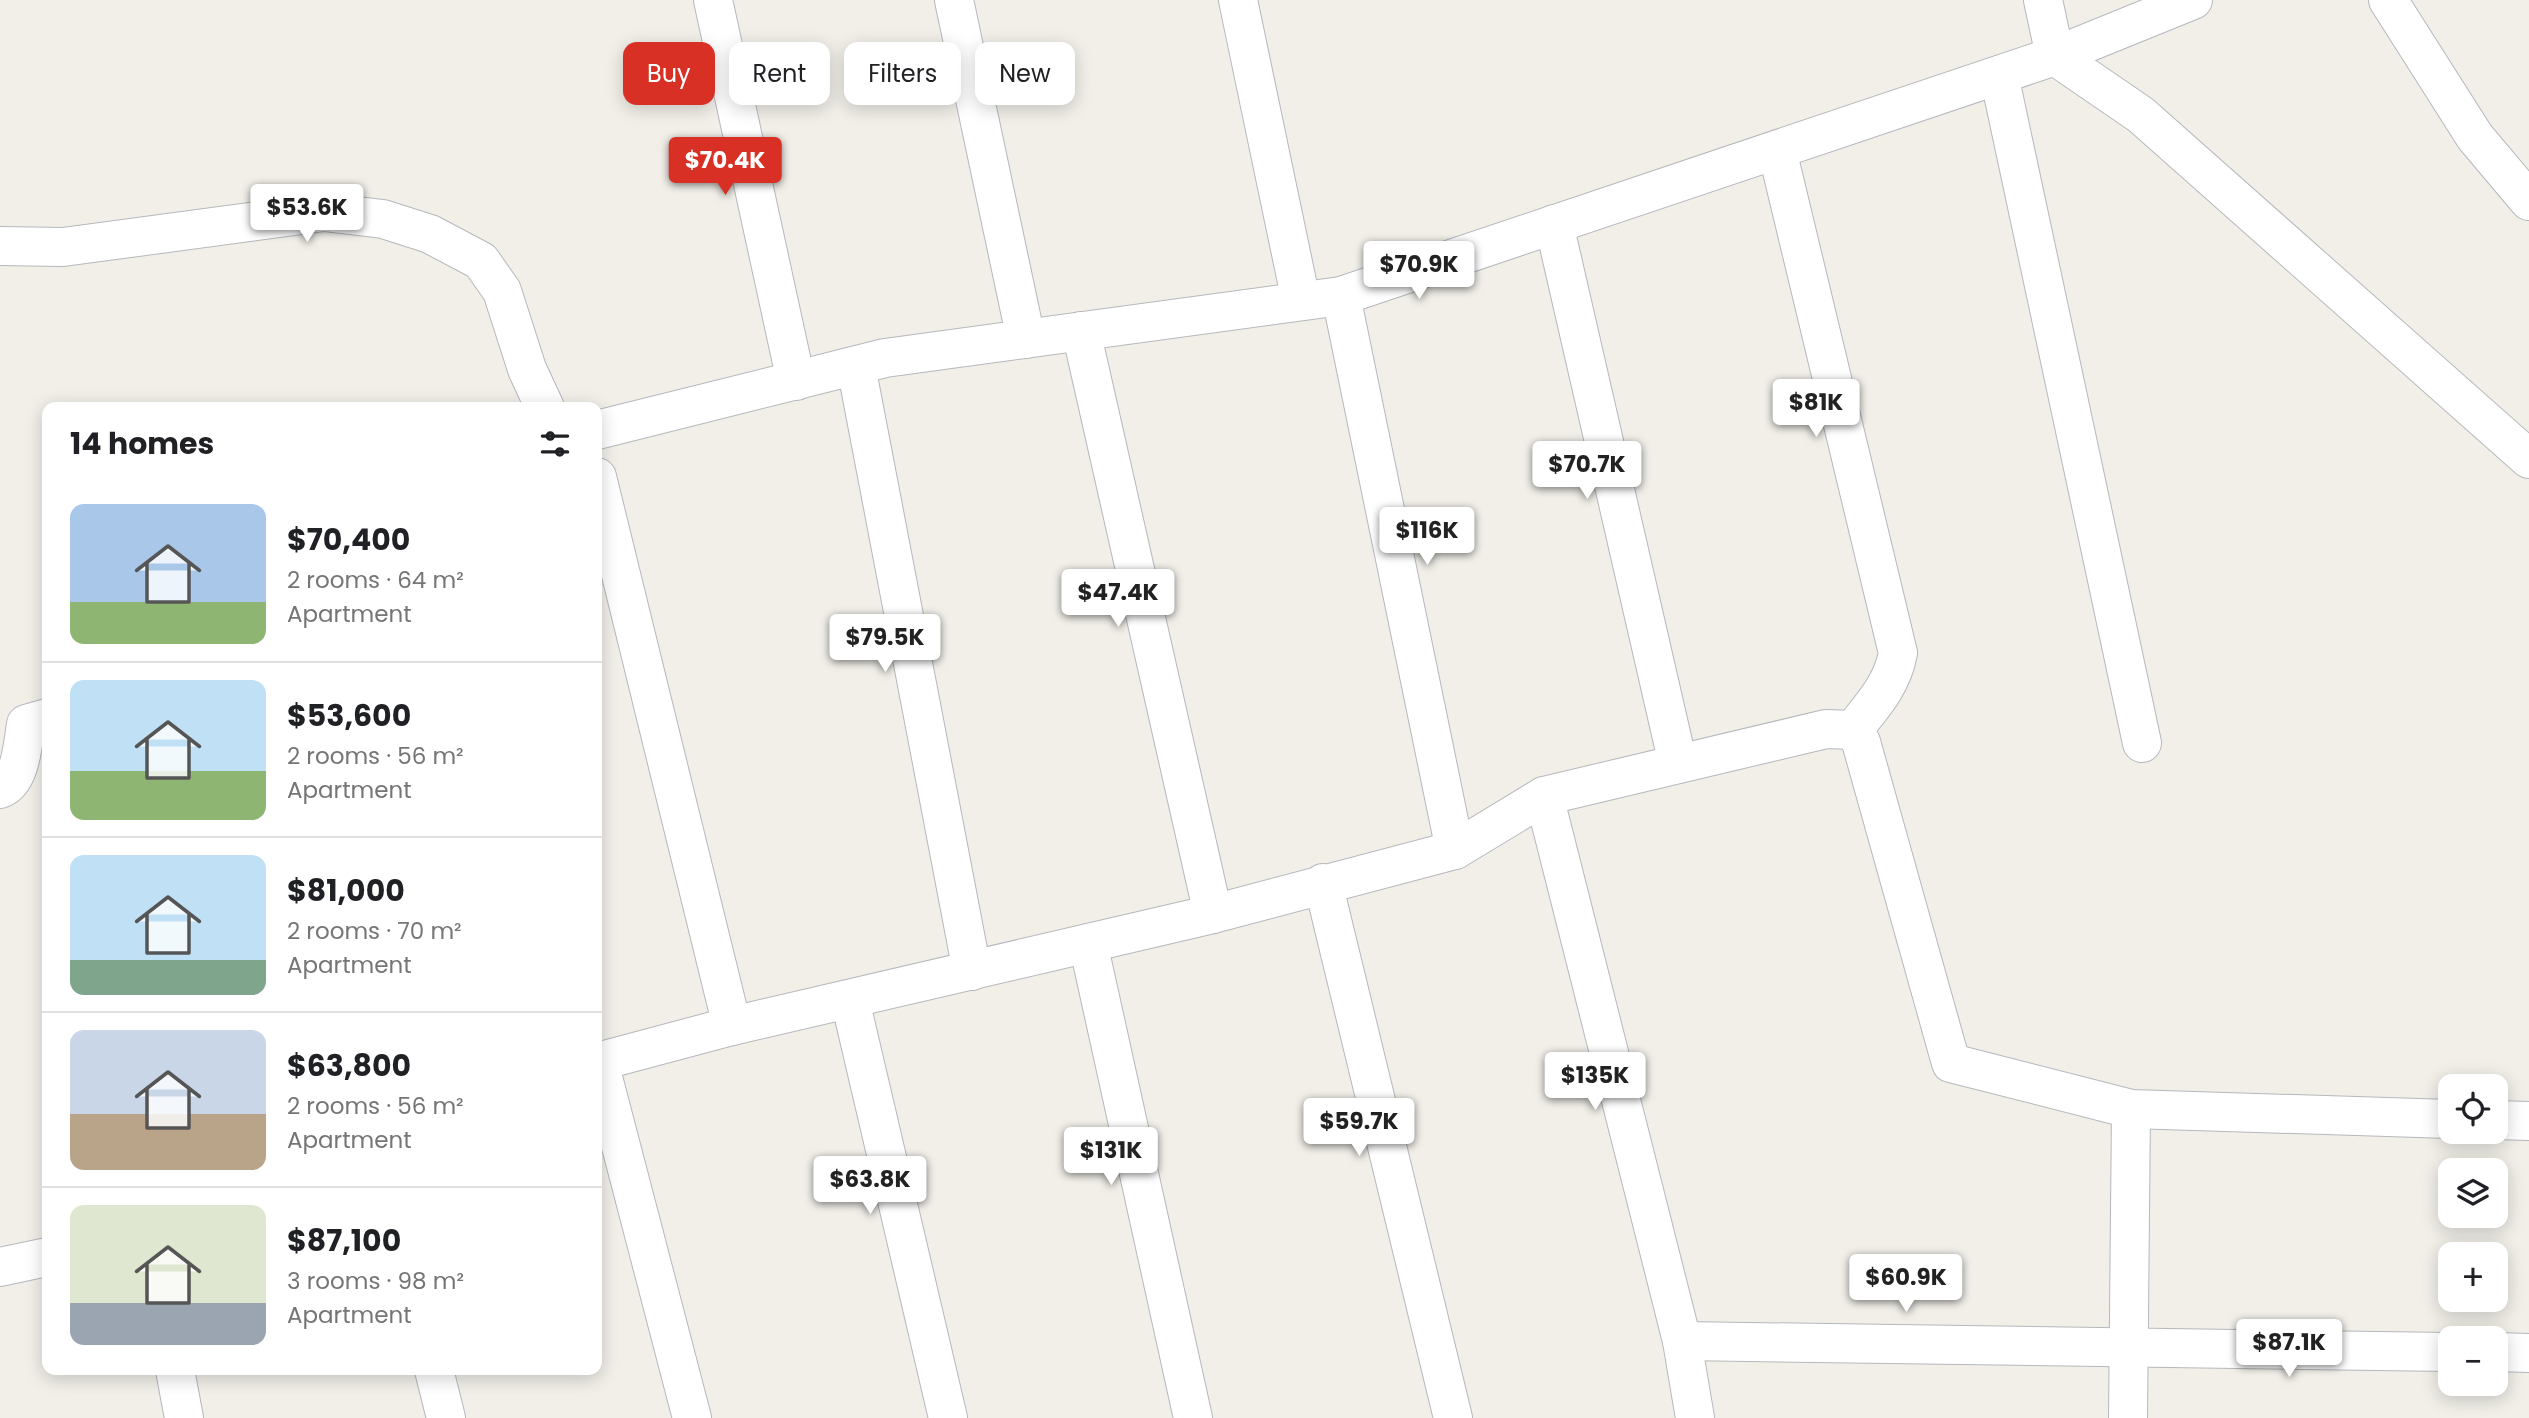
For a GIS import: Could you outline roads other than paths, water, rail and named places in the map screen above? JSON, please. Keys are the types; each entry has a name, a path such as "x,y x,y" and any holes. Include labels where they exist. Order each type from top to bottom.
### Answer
{"street":[{"path":"713,0 796,381"},
{"path":"954,0 1027,339"},
{"path":"1238,0 1301,301"},
{"path":"2043,0 2055,56 2141,115 2529,459"},
{"path":"602,429 885,358 1341,296 2055,56 2193,0"},
{"path":"2388,0 2475,137 2529,201"},
{"path":"1999,75 2143,743"},
{"path":"1777,150 1898,653 1894,673 1884,691 1853,730"},
{"path":"0,246 63,247 324,212 395,223 430,234 481,261 502,291 527,369 542,402"},
{"path":"1554,224 1678,764"},
{"path":"1341,296 1455,850"},
{"path":"1081,331 1213,914"},
{"path":"856,366 972,971"},
{"path":"602,519 732,1026"},
{"path":"0,789 5,787 16,772 26,724 42,719"},
{"path":"602,1061 732,1026 1213,914 1455,850 1544,796 1826,729 1853,730"},
{"path":"1853,730 1861,742 1951,1063 2131,1109 2438,1118"},
{"path":"1544,796 1682,1341 1695,1418"},
{"path":"1323,883 1453,1418"},
{"path":"1088,943 1193,1418"},
{"path":"850,1000 948,1418"},
{"path":"602,1077 692,1418"},
{"path":"2128,1418 2131,1109"},
{"path":"2508,1120 2529,1121"},
{"path":"0,1267 42,1257"},
{"path":"1682,1341 2438,1352"},
{"path":"2508,1352 2529,1353"},
{"path":"176,1375 184,1418"},
{"path":"435,1375 446,1418"}]}
